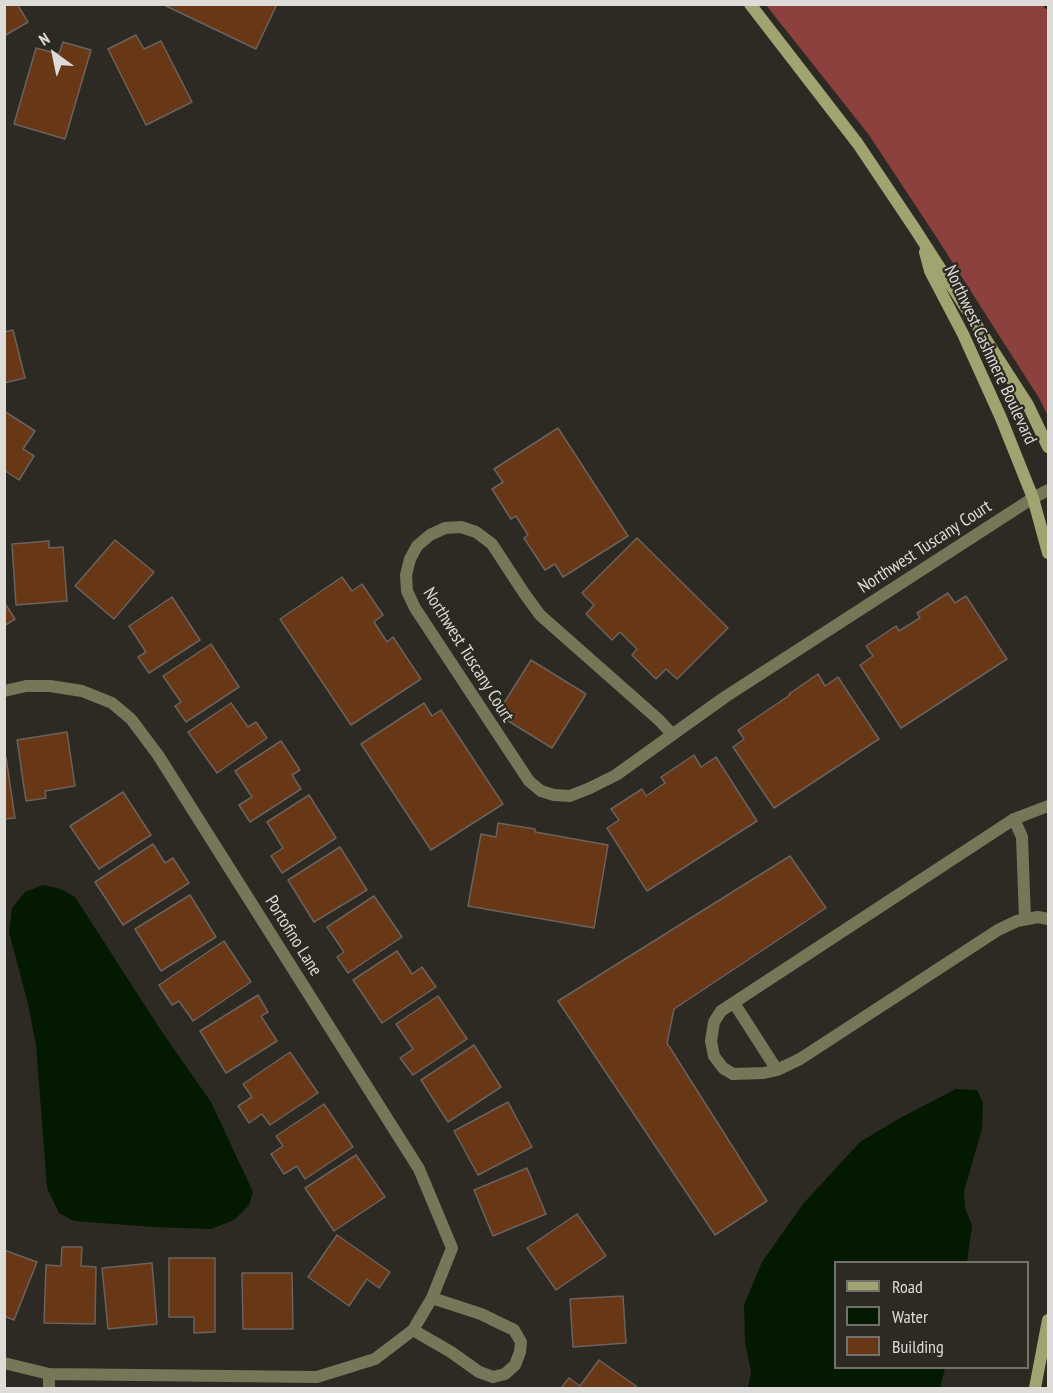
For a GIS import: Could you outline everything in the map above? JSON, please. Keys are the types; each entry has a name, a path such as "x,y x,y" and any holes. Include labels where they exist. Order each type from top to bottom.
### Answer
{"street":[{"name":"Northwest Cashmere Boulevard","path":"750,4 858,144 1028,405 1048,447"},
{"name":"Northwest Cashmere Boulevard","path":"922,240 930,271 963,334 1001,418 1033,498 1048,553"},
{"name":"Northwest Tuscany Court","path":"672,734 540,615 492,544 476,532 461,527 445,528 429,535 417,546 410,559 406,575 407,591 415,608 529,781 541,790 554,795 570,796 616,775 725,697 1048,490"},
{"name":"Portofino Lane","path":"4,691 26,686 50,686 82,691 112,703 130,719 158,755 419,1169 453,1248 432,1298 413,1330 375,1359 317,1377 49,1374 4,1363"},
{"path":"1048,806 1014,819 722,1011 714,1022 711,1041 714,1056 723,1068 734,1074 777,1070 800,1059 998,930 1025,919 1038,917 1048,919"},
{"path":"1014,819 1022,837 1025,919"},
{"path":"734,1003 777,1070"},
{"path":"413,1330 451,1352 479,1372 493,1377 505,1374 515,1365 521,1342 514,1330 482,1314 432,1298"},
{"path":"1035,1389 1048,1320"},
{"path":"49,1374 49,1389"}],"shaded area":[{"path":"766,5 1048,5 1048,416 1039,398 869,135"}],"water":[{"path":"43,885 61,889 75,897 162,1032 211,1102 253,1192 249,1205 234,1220 211,1229 154,1227 74,1221 59,1213 47,1188 36,1045 9,932 12,908 25,892"},
{"path":"956,1089 977,1090 983,1103 982,1129 964,1191 965,1208 972,1226 967,1261 834,1261 834,1369 945,1369 940,1388 748,1388 751,1372 745,1342 744,1305 762,1262 803,1204 860,1142"}],"building":[{"path":"4,4 17,4 28,22 4,36"},
{"path":"166,4 277,4 256,49"},
{"path":"136,35 144,49 161,41 192,102 146,125 108,49"},
{"path":"63,42 91,50 65,139 14,124 36,48 59,54"},
{"path":"13,330 25,378 4,383 4,332"},
{"path":"4,411 35,431 23,449 34,456 19,480 4,470"},
{"path":"558,428 628,536 563,577 555,564 545,570 524,538 528,535 516,516 511,519 492,489 503,482 494,469"},
{"path":"637,538 728,628 677,679 666,669 656,679 632,655 637,649 620,632 612,640 586,614 594,605 582,593"},
{"path":"115,540 154,572 114,619 75,586"},
{"path":"49,541 49,548 63,547 67,601 16,605 12,544"},
{"path":"342,577 352,591 362,584 383,615 374,622 387,642 393,637 421,679 351,725 280,619"},
{"path":"948,593 955,603 966,596 1007,659 901,728 860,665 873,656 866,646 896,626 899,631 920,618 917,613"},
{"path":"172,597 200,640 149,673 138,657 146,652 129,626"},
{"path":"4,602 15,619 4,626"},
{"path":"211,644 239,687 186,722 175,706 181,702 163,676"},
{"path":"531,660 586,694 552,748 497,714"},
{"path":"818,674 825,686 838,677 879,739 774,808 733,747 744,739 738,730"},
{"path":"231,703 248,727 256,722 267,738 217,773 188,732"},
{"path":"424,703 432,716 441,710 503,804 431,850 361,744"},
{"path":"67,732 75,786 45,791 46,798 26,801 17,740"},
{"path":"281,741 300,770 292,775 301,789 250,822 239,805 252,797 235,771"},
{"path":"694,755 701,767 716,757 757,821 647,891 607,828 619,820 611,809 642,789 646,796 665,783 661,777"},
{"path":"4,757 6,757 15,818 4,819"},
{"path":"123,792 151,835 99,869 70,826"},
{"path":"309,795 336,838 282,873 271,856 283,848 267,822"},
{"path":"498,823 608,845 594,928 468,906 481,834 496,837"},
{"path":"153,844 165,863 173,858 189,883 123,925 95,882"},
{"path":"340,847 367,890 314,922 288,880"},
{"path":"790,856 826,908 674,1009 667,1043 767,1201 715,1235 558,1001"},
{"path":"190,895 216,937 161,971 135,929"},
{"path":"374,896 402,937 348,973 337,957 344,952 327,927"},
{"path":"224,941 251,982 193,1021 179,1001 172,1005 159,985"},
{"path":"397,951 412,974 422,967 436,987 382,1023 353,980"},
{"path":"258,995 268,1012 261,1016 277,1041 226,1073 200,1031"},
{"path":"438,996 467,1039 413,1075 400,1058 413,1049 396,1024"},
{"path":"474,1045 501,1087 448,1122 421,1080"},
{"path":"290,1052 318,1093 270,1125 262,1114 249,1123 238,1106 252,1097 243,1084"},
{"path":"508,1102 532,1147 478,1175 454,1131"},
{"path":"324,1104 353,1147 305,1179 297,1166 284,1174 271,1154 283,1146 276,1136"},
{"path":"356,1155 385,1197 334,1231 305,1188"},
{"path":"527,1168 546,1214 493,1236 474,1190"},
{"path":"577,1214 606,1256 556,1290 527,1248"},
{"path":"337,1235 390,1272 379,1288 367,1279 349,1306 308,1277"},
{"path":"62,1247 82,1247 81,1266 96,1267 95,1324 44,1323 46,1265 61,1266"},
{"path":"4,1250 37,1262 14,1320 4,1316"},
{"path":"169,1258 215,1258 215,1332 194,1333 194,1317 169,1317"},
{"path":"152,1263 157,1324 108,1329 102,1268"},
{"path":"242,1273 292,1273 293,1329 243,1329"},
{"path":"623,1296 626,1343 573,1347 570,1299"},
{"path":"599,1360 636,1386 634,1388 561,1388 569,1378 580,1386"}]}
